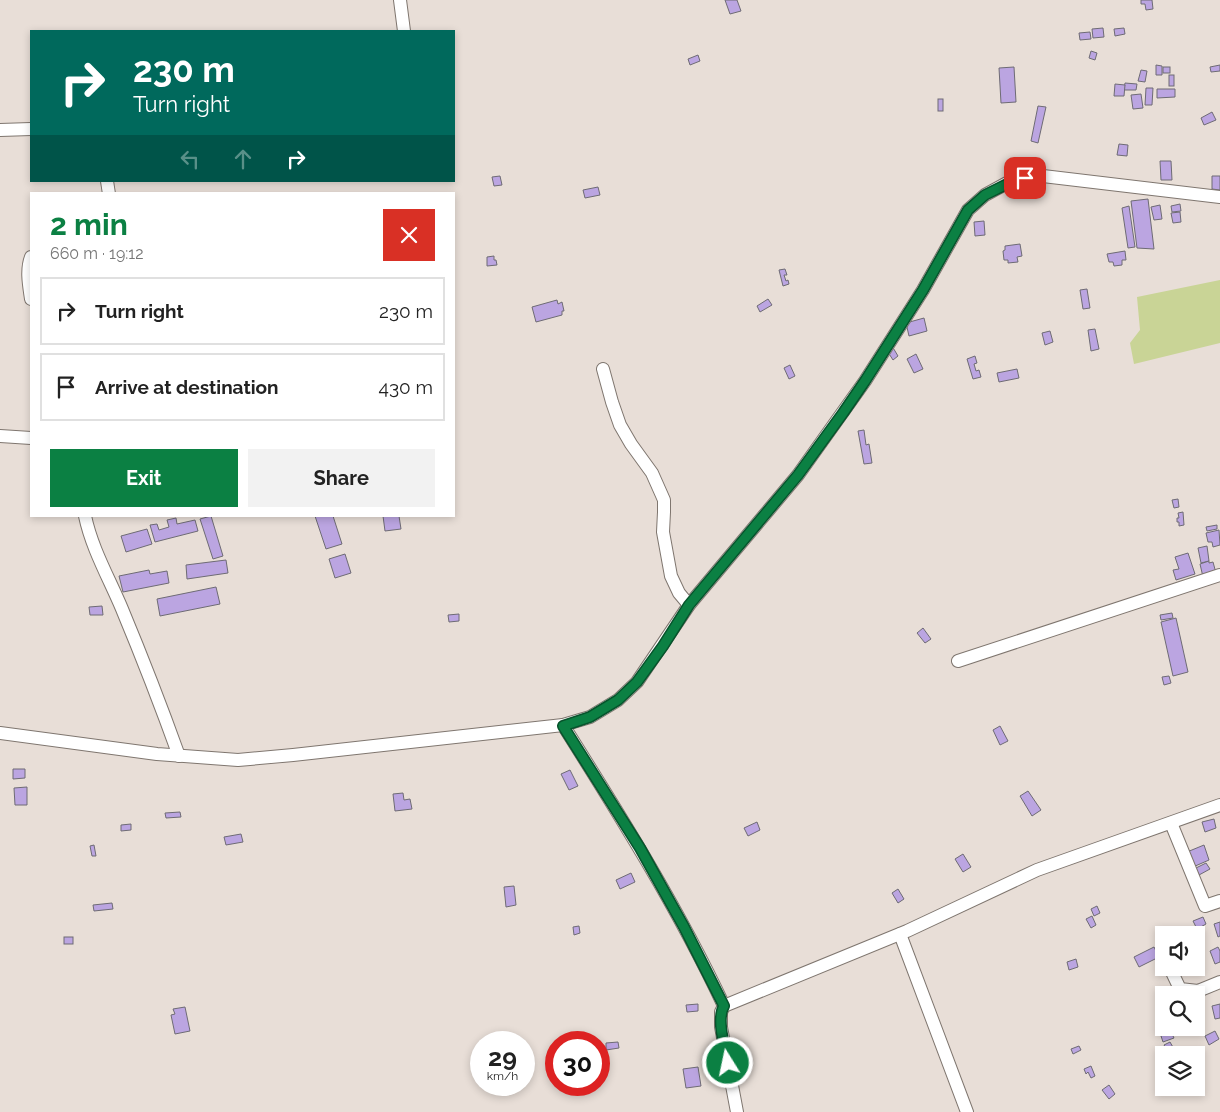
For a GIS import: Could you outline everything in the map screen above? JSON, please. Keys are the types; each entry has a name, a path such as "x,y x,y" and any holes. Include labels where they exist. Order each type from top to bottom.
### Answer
{"street":[{"path":"400,0 404,30"},
{"path":"0,130 30,129"},
{"path":"0,733 157,754 238,760 563,726 590,717 618,700 637,682 689,605 798,475 865,381 923,290 968,210 985,195 1007,184 1025,178 1043,176 1220,197"},
{"path":"30,262 28,284 30,294"},
{"path":"603,369 620,425 652,473 664,500 662,532 671,576 679,593 689,605"},
{"path":"0,436 30,438"},
{"path":"85,517 98,555 147,669 179,756"},
{"path":"958,661 1220,575"},
{"path":"563,726 640,848 684,927 724,1006"},
{"path":"737,1112 722,1027 721,1012 724,1006 900,934 1037,870 1220,806"},
{"path":"1171,822 1205,906 1220,901"},
{"path":"900,934 967,1112"},
{"path":"1174,976 1180,989 1198,992 1220,982"}],"green space":[{"path":"1220,280 1220,343 1134,364 1130,343 1140,330 1137,297"}],"building":[{"path":"725,0 737,0 741,11 730,14"},
{"path":"1141,0 1152,0 1153,9 1146,10 1145,4 1141,4"},
{"path":"1103,28 1104,37 1093,38 1092,29"},
{"path":"1124,28 1125,34 1115,36 1114,29"},
{"path":"1090,32 1091,39 1080,40 1079,33"},
{"path":"1091,51 1097,53 1095,60 1089,58"},
{"path":"698,55 700,61 690,65 688,59"},
{"path":"1156,65 1162,66 1162,75 1156,75"},
{"path":"1220,65 1220,71 1211,72 1210,67"},
{"path":"1014,67 1016,102 1001,103 999,68"},
{"path":"1163,67 1170,67 1170,73 1163,73"},
{"path":"1141,70 1147,71 1145,82 1138,81"},
{"path":"1169,75 1174,75 1174,86 1169,86"},
{"path":"1125,83 1137,84 1136,90 1124,90"},
{"path":"1115,84 1125,85 1124,96 1114,96"},
{"path":"1146,88 1153,88 1152,105 1145,105"},
{"path":"1157,89 1175,89 1175,97 1157,98"},
{"path":"1141,94 1143,108 1133,109 1131,95"},
{"path":"938,99 943,99 943,111 938,111"},
{"path":"1038,106 1046,107 1038,143 1031,141"},
{"path":"1212,112 1216,120 1204,125 1201,118"},
{"path":"1119,144 1128,145 1127,156 1117,155"},
{"path":"1160,161 1171,161 1172,180 1161,180"},
{"path":"500,176 502,185 494,186 492,177"},
{"path":"1212,176 1220,176 1220,190 1212,189"},
{"path":"598,187 600,195 585,198 583,190"},
{"path":"1148,199 1154,249 1137,248 1131,201"},
{"path":"1180,204 1181,211 1172,212 1171,206"},
{"path":"1160,205 1162,219 1154,220 1151,207"},
{"path":"1129,206 1135,247 1128,248 1122,208"},
{"path":"1180,212 1181,222 1173,223 1171,213"},
{"path":"984,221 985,235 975,236 974,222"},
{"path":"1020,244 1022,256 1017,257 1018,262 1008,263 1008,260 1004,260 1003,251 1005,246"},
{"path":"1125,251 1126,260 1122,260 1122,265 1114,266 1113,262 1109,262 1107,254"},
{"path":"494,256 497,265 487,266 487,257"},
{"path":"785,269 787,275 784,275 789,284 783,286 779,270"},
{"path":"1087,289 1090,308 1083,309 1080,290"},
{"path":"768,299 772,305 760,312 757,306"},
{"path":"557,300 558,304 562,302 564,311 562,311 562,315 536,322 532,307"},
{"path":"924,318 927,331 909,336 906,323"},
{"path":"1095,329 1099,349 1091,351 1088,330"},
{"path":"1050,331 1053,342 1045,345 1042,333"},
{"path":"892,346 898,356 893,360 886,349"},
{"path":"916,354 923,369 914,373 907,359"},
{"path":"975,356 977,363 974,364 976,371 979,370 981,377 973,379 967,359"},
{"path":"790,365 795,376 789,379 784,368"},
{"path":"1017,369 1019,378 999,382 997,373"},
{"path":"864,430 866,445 869,444 872,463 864,464 858,431"},
{"path":"1178,499 1179,507 1174,508 1172,500"},
{"path":"1183,512 1184,525 1179,526 1179,522 1177,522 1177,518 1179,518 1178,513"},
{"path":"211,517 223,556 213,559 200,519"},
{"path":"315,517 333,517 342,544 326,549"},
{"path":"383,517 399,517 401,529 385,531"},
{"path":"176,518 177,524 195,520 198,531 155,542 150,525 157,524 159,530 169,527 167,520"},
{"path":"1217,525 1217,529 1207,531 1206,527"},
{"path":"147,529 152,544 126,552 121,536"},
{"path":"1219,530 1220,545 1213,547 1212,542 1208,542 1206,533"},
{"path":"1207,546 1209,561 1201,563 1198,548"},
{"path":"1188,553 1195,574 1176,580 1173,570 1179,569 1175,557"},
{"path":"345,554 351,573 335,578 329,559"},
{"path":"226,560 228,573 187,579 186,565"},
{"path":"1209,561 1209,563 1213,562 1216,573 1203,577 1200,564"},
{"path":"149,570 150,574 167,571 169,583 123,592 119,576"},
{"path":"216,587 220,604 160,616 157,599"},
{"path":"102,606 103,615 90,615 89,607"},
{"path":"1172,613 1173,618 1161,620 1160,615"},
{"path":"459,614 459,621 449,622 448,615"},
{"path":"1176,618 1188,672 1173,676 1161,622"},
{"path":"923,628 931,639 925,643 917,633"},
{"path":"1169,676 1171,683 1164,685 1162,677"},
{"path":"1000,726 1008,741 1000,745 993,730"},
{"path":"13,769 25,769 25,778 13,779"},
{"path":"570,770 578,786 569,790 561,774"},
{"path":"27,787 27,805 15,805 14,788"},
{"path":"1028,791 1041,810 1032,816 1020,796"},
{"path":"403,793 404,800 410,799 412,809 395,811 393,794"},
{"path":"180,812 181,817 166,818 165,813"},
{"path":"1214,819 1216,828 1205,832 1202,822"},
{"path":"757,822 760,830 748,836 744,828"},
{"path":"131,824 131,830 121,831 121,825"},
{"path":"241,834 243,842 226,845 224,837"},
{"path":"94,845 96,856 92,856 90,846"},
{"path":"1204,845 1209,860 1193,867 1187,852"},
{"path":"963,854 971,867 963,872 955,859"},
{"path":"1206,863 1210,869 1199,875 1196,868"},
{"path":"631,873 635,882 620,889 616,880"},
{"path":"514,886 516,905 506,907 504,887"},
{"path":"898,889 904,899 898,903 892,893"},
{"path":"112,903 113,909 94,911 93,905"},
{"path":"1097,906 1100,913 1094,916 1091,909"},
{"path":"1092,916 1096,925 1091,928 1086,919"},
{"path":"1203,917 1206,924 1196,926 1193,921"},
{"path":"1220,922 1220,936 1218,937 1214,924"},
{"path":"579,926 580,933 574,935 573,927"},
{"path":"64,937 73,937 73,944 64,944"},
{"path":"1154,947 1155,949 1155,959 1139,967 1134,957"},
{"path":"1218,947 1220,962 1215,964 1210,951"},
{"path":"1076,959 1078,967 1069,970 1067,962"},
{"path":"698,1004 698,1011 687,1012 686,1005"},
{"path":"1220,1004 1220,1018 1215,1019 1212,1006"},
{"path":"185,1007 190,1031 175,1034 171,1015 175,1014 173,1009"},
{"path":"1215,1031 1219,1039 1209,1045 1205,1036"},
{"path":"1161,1036 1173,1036 1174,1038 1163,1042"},
{"path":"618,1042 619,1048 610,1049 610,1043"},
{"path":"1170,1042 1172,1046 1165,1046"},
{"path":"1079,1046 1081,1050 1073,1054 1071,1049"},
{"path":"1091,1066 1095,1076 1091,1078 1084,1069"},
{"path":"698,1067 701,1086 686,1088 683,1069"},
{"path":"1109,1085 1115,1094 1109,1099 1102,1090"}],"route":[{"path":"728,1063 722,1027 721,1012 724,1006 684,927 640,848 563,726 590,717 618,700 637,682 689,605 798,475 843,413 923,290 968,210 985,195 1007,184 1025,178"}]}
